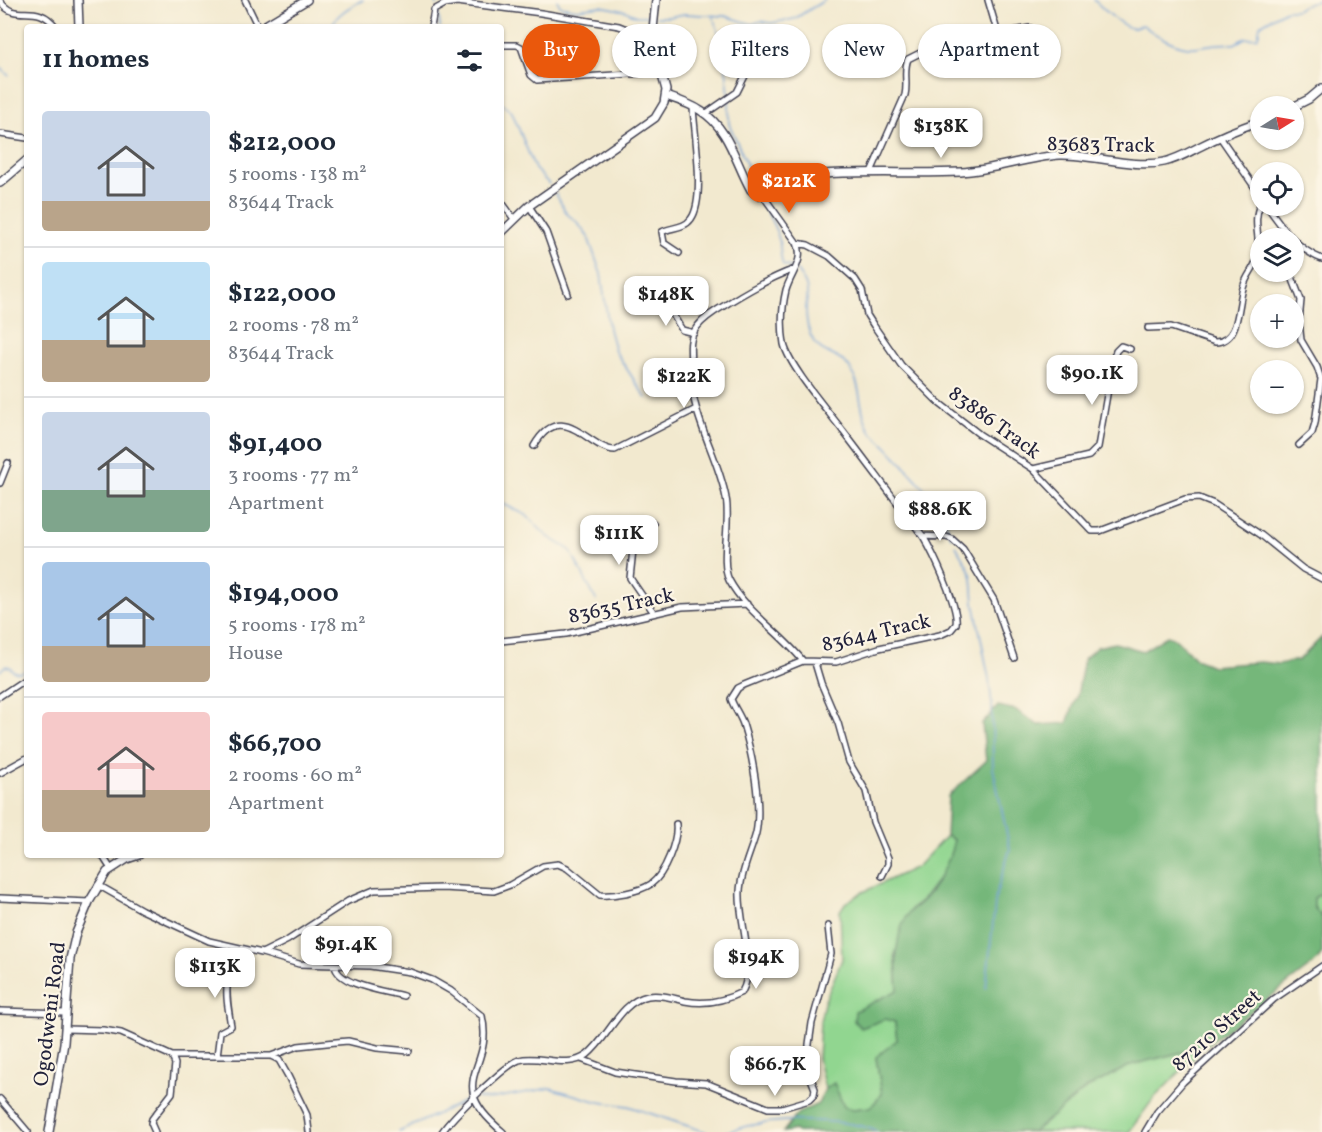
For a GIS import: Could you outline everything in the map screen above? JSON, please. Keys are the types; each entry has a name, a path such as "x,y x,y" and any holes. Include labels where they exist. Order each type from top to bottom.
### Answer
{"street":[{"path":"78,0 79,24"},
{"path":"245,0 258,24"},
{"path":"265,24 306,0"},
{"path":"653,24 656,0"},
{"path":"988,0 995,24"},
{"path":"0,1 14,12 39,12 54,24"},
{"path":"432,24 434,10 446,3 457,2 612,25"},
{"path":"504,45 521,47 531,75 537,80 612,75"},
{"path":"871,172 905,95 908,84 906,63 908,59 918,54"},
{"path":"504,230 529,206 655,118 666,96 662,78"},
{"path":"705,114 738,92 744,78"},
{"path":"1304,102 1322,88"},
{"path":"666,96 705,114 721,130 751,190 756,195 764,197 773,213 797,243"},
{"path":"679,253 664,243 662,232 686,224 693,214 699,171 693,107"},
{"name":"83683 Track","path":"764,197 789,189 810,176 871,172 962,172 1063,155 1156,164 1184,155 1250,125"},
{"path":"0,134 24,138"},
{"path":"1220,137 1250,180"},
{"path":"0,183 24,163"},
{"path":"504,205 514,219"},
{"path":"529,206 546,232 568,294"},
{"path":"1148,328 1171,327 1215,342 1229,337 1235,324 1244,283 1257,260 1257,216"},
{"name":"83644 Track","path":"694,333 690,354 692,392 726,497 728,575 747,604 803,661 815,663 836,662 879,648 940,635 953,628 957,620 954,608 936,561 923,536 813,392 786,351 783,310 786,290 800,256 797,243"},
{"name":"83886 Track","path":"797,243 808,245 829,256 855,279 862,290 867,315 874,326 901,365 939,403 979,434 1034,469 1092,531 1100,531 1185,499 1199,498 1214,504 1261,535 1304,569 1322,579"},
{"path":"1304,247 1322,259"},
{"path":"657,297 660,304 669,310 682,330 694,333 702,322 732,301 773,277 795,269"},
{"path":"1294,282 1302,300 1299,322 1301,340 1317,367 1321,379 1312,433 1299,445"},
{"path":"1034,469 1089,456 1096,451 1116,351 1121,346 1130,349"},
{"path":"534,446 538,438 548,430 560,426 578,429 608,449 615,450 696,409"},
{"path":"0,483 8,463"},
{"path":"653,523 634,540 630,573 633,583 654,613"},
{"path":"923,536 952,539 963,549 994,600 1014,658"},
{"name":"83635 Track","path":"504,641 566,634 682,608 747,604"},
{"path":"581,1059 603,1040 625,1010 639,999 654,995 703,1003 725,999 742,992 747,982 747,961 740,891 756,832 758,800 756,779 743,725 731,699 738,688 803,661"},
{"path":"815,663 821,684 838,723 849,762 866,791 873,822 888,858 888,864 882,876"},
{"path":"0,696 24,680"},
{"path":"0,773 24,760"},
{"path":"262,953 288,940 348,901 374,890 443,888 494,891 505,888 543,866 558,864 567,868 600,895 633,891 649,885 657,877 676,841 676,824"},
{"path":"104,858 111,869"},
{"name":"Ogodweni Road","path":"50,1132 64,1043 70,959 76,933 98,885 111,869 130,858"},
{"path":"98,885 142,910 201,938 299,964 370,966 410,972 451,990 478,1011 483,1020 483,1039 472,1087 473,1098 482,1113 502,1132"},
{"path":"0,898 89,902"},
{"path":"442,1132 473,1098 520,1060 561,1062 581,1059 615,1072 706,1083 768,1108 782,1108 809,1100 814,1095 815,1089 808,1071 809,1044 812,1023 831,954 828,926"},
{"path":"217,1056 220,1032 231,1026 225,991 226,979 242,949"},
{"path":"334,966 337,974 353,983 403,996"},
{"name":"87210 Street","path":"1145,1132 1157,1112 1183,1082 1274,999 1322,966"},
{"path":"0,1011 66,1013"},
{"path":"65,1029 121,1033 172,1056 271,1056 298,1046 348,1041 377,1048 409,1051"},
{"path":"155,1132 151,1123 152,1119 172,1093 175,1064 172,1056"},
{"path":"271,1056 281,1064 307,1115 309,1132"},
{"path":"0,1099 28,1132"}],"green space":[{"path":"1167,636 1176,639 1196,659 1212,666 1260,662 1279,664 1299,660 1322,637 1322,893 1314,898 1314,907 1322,918 1322,954 1316,962 1206,1046 1131,1065 1087,1088 1033,1132 797,1132 795,1130 783,1132 798,1113 818,1104 825,1089 834,1083 844,1107 853,1109 871,1107 882,1094 876,1057 897,1040 895,1022 885,1019 861,1028 854,1021 855,1011 898,990 897,948 901,928 911,910 937,882 949,857 954,840 946,836 948,796 986,761 982,724 998,706 1016,710 1038,725 1067,723 1077,696 1084,659 1097,647 1115,643 1143,651"},
{"path":"946,836 955,840 950,858 942,874 919,904 911,909 895,954 898,990 861,1028 885,1019 895,1022 897,1040 876,1058 882,1094 871,1107 853,1109 844,1107 834,1084 825,1089 818,1059 820,1021 824,1003 842,959 840,911 845,903 861,893 917,867"},
{"path":"1322,893 1322,918 1314,907 1314,898"},
{"path":"1206,1046 1154,1098 1129,1132 1033,1132 1087,1088 1131,1065"}],"waterway":[{"path":"332,24 340,14 363,0"},
{"path":"436,0 437,5"},
{"path":"557,0 560,6 577,9 601,6 626,11 636,16 651,16"},
{"path":"656,17 684,14 725,16 752,24 761,21 771,23 794,19 825,0"},
{"path":"1094,0 1124,25 1133,28 1143,25 1168,41 1189,47 1234,44 1245,38 1258,37 1260,25 1286,10 1296,10 1308,3 1322,0"},
{"path":"438,10 440,24"},
{"path":"713,16 723,45 729,94"},
{"path":"0,67 9,76"},
{"path":"729,99 729,124 758,190"},
{"path":"504,105 512,112 535,169 549,184"},
{"path":"556,194 567,214 577,222 588,237 601,274 609,329 615,351 646,398"},
{"path":"761,198 778,235 783,265 793,268"},
{"path":"797,271 807,289 806,317 813,340 816,345 849,367 857,382 864,416 871,432 932,499 947,524 951,537"},
{"path":"504,504 526,515 547,536 570,550 596,600"},
{"path":"956,546 972,577 974,603 992,705 993,768 1010,849 996,894 986,988"},
{"path":"0,671 5,666 17,673 24,671"},
{"path":"477,1098 489,1099 550,1088 599,1102 628,1106 706,1132"},
{"path":"399,1132 467,1100"},
{"path":"726,1132 746,1126 798,1121 852,1124 878,1132"}]}
